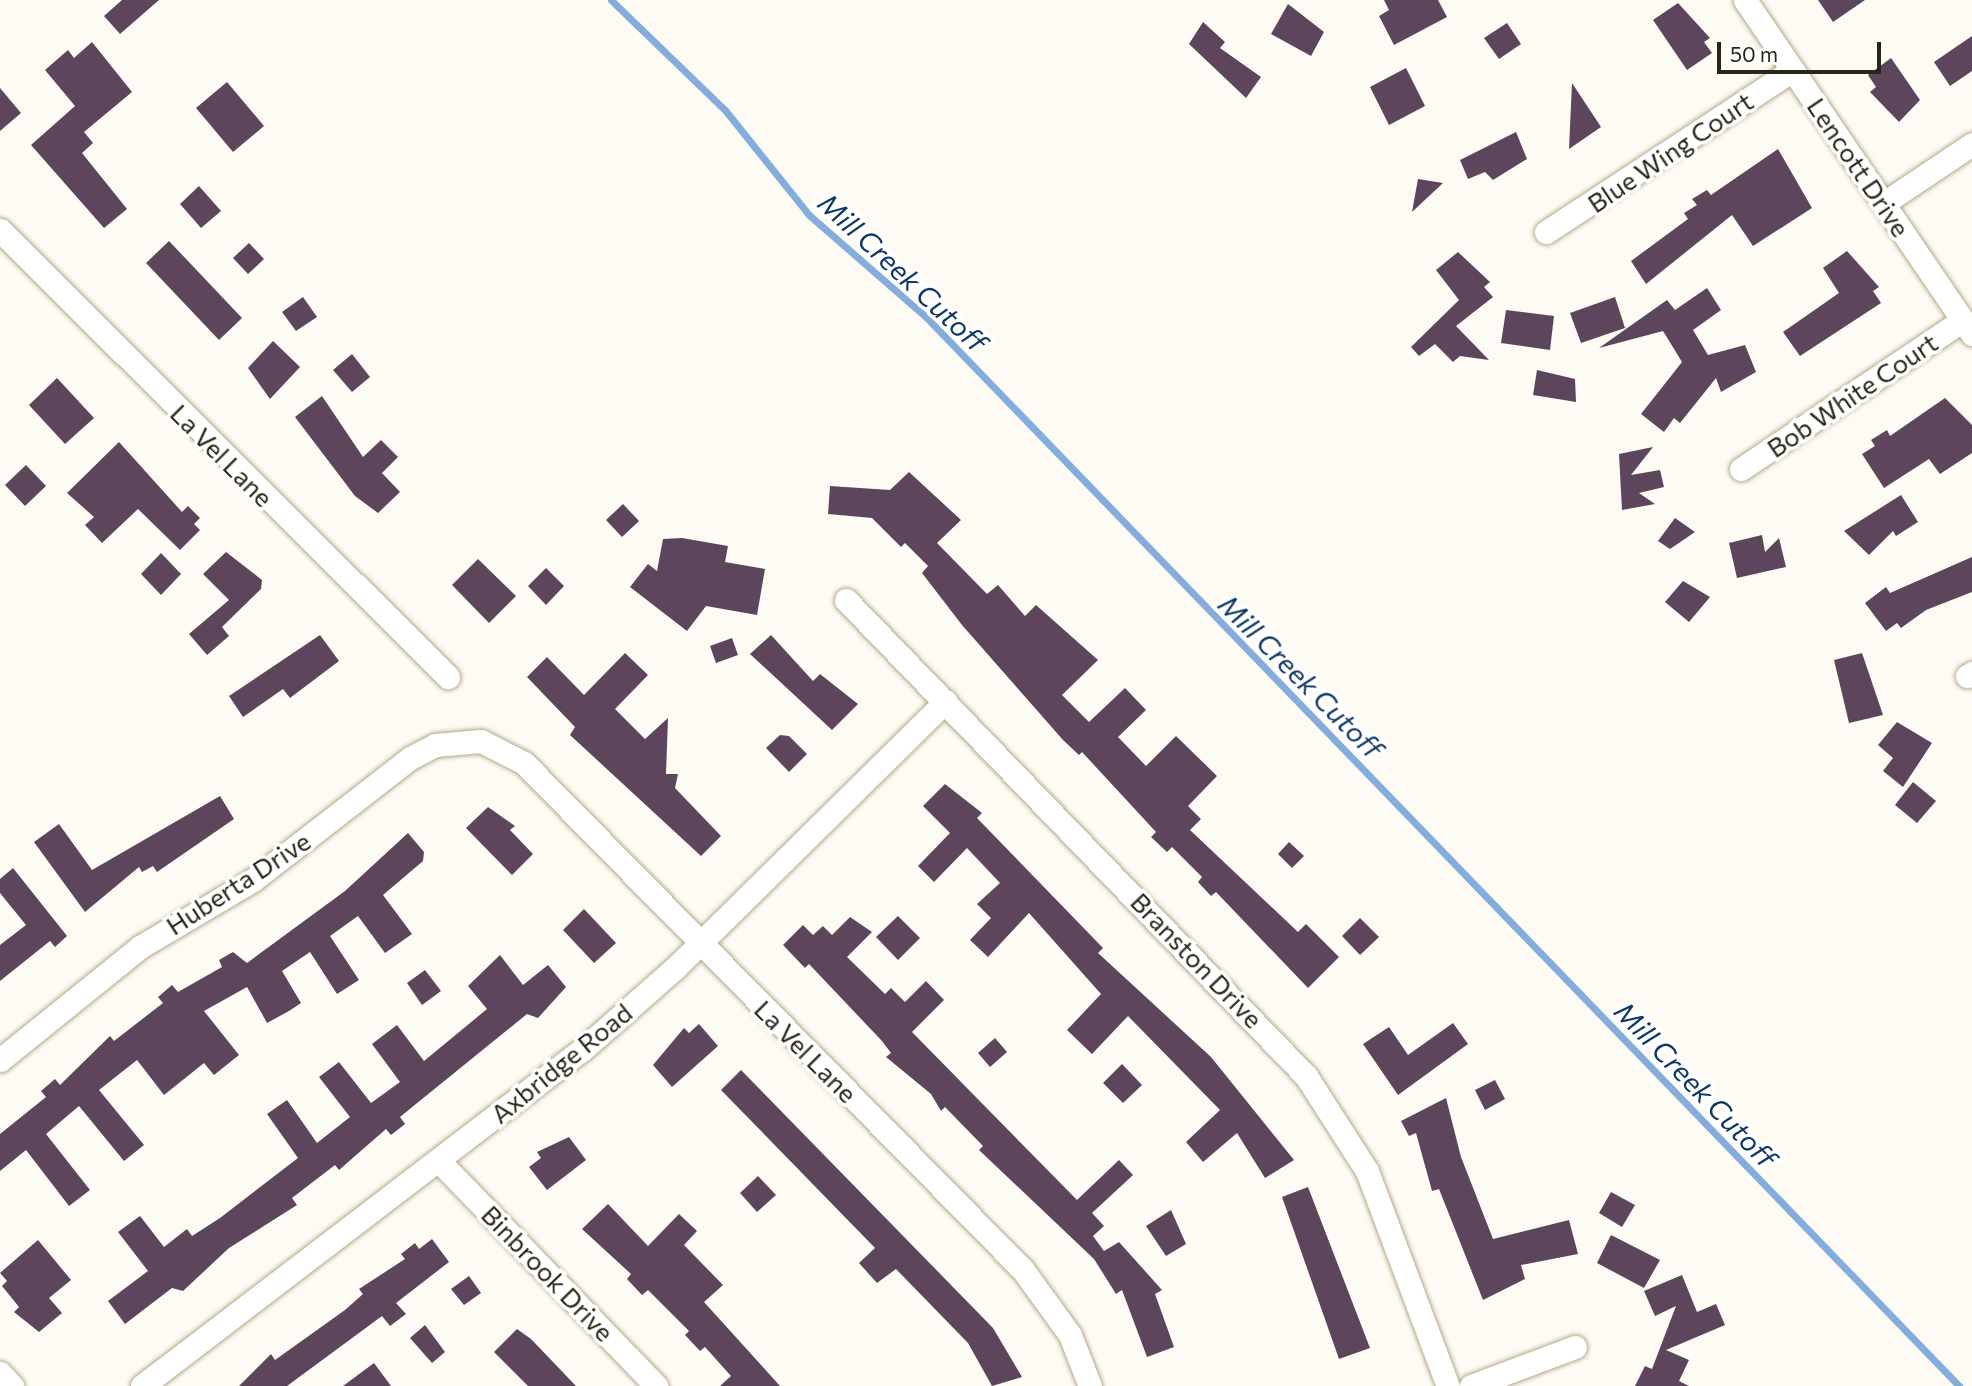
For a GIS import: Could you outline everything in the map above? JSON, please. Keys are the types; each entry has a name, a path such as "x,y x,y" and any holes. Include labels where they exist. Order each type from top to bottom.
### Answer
{"street":[{"name":"Lencott Drive","path":"1745,0 1967,327"},
{"name":"Blue Wing Court","path":"1546,232 1793,70"},
{"path":"1884,203 1972,144"},
{"name":"La Vel Lane","path":"0,230 448,677"},
{"name":"Bob White Court","path":"1741,469 1967,327"},
{"name":"Branston Drive","path":"846,600 1306,1076 1367,1171 1448,1386"},
{"name":"Axbridge Road","path":"142,1386 583,1049 700,942 946,701"},
{"name":"Huberta Drive","path":"0,1060 140,947 264,872 411,758 457,740 489,744"},
{"name":"La Vel Lane","path":"489,744 524,763 1023,1270 1070,1335 1090,1386"},
{"name":"Binbrook Drive","path":"439,1161 656,1386"},
{"path":"1471,1386 1575,1347"},
{"path":"0,1373 12,1386"}],"building":[{"path":"122,0 159,0 120,34 104,16"},
{"path":"1384,0 1438,0 1447,17 1394,45 1379,16 1389,10"},
{"path":"1818,0 1865,0 1833,22"},
{"path":"1678,3 1710,38 1704,42 1712,53 1687,70 1653,20"},
{"path":"1288,4 1324,32 1311,56 1271,34"},
{"path":"1203,22 1225,42 1220,48 1261,77 1246,98 1189,44"},
{"path":"1507,23 1521,44 1499,59 1484,38"},
{"path":"1972,36 1972,71 1950,86 1934,62"},
{"path":"92,42 132,92 84,132 93,143 82,153 127,209 104,228 31,145 75,106 45,70 68,50 74,58"},
{"path":"1891,58 1920,100 1899,122 1870,92 1876,87 1868,75"},
{"path":"1406,68 1425,106 1389,125 1370,87"},
{"path":"227,82 264,126 233,152 196,108"},
{"path":"1572,83 1601,127 1569,149"},
{"path":"0,88 21,113 0,131"},
{"path":"1516,132 1527,159 1493,180 1485,172 1468,179 1460,160"},
{"path":"1778,149 1812,208 1753,246 1732,215 1646,284 1631,261 1688,219 1684,213 1697,205 1692,199 1707,190 1711,195"},
{"path":"1418,179 1443,183 1412,212"},
{"path":"199,186 221,211 201,228 180,204"},
{"path":"169,241 242,318 219,340 146,263"},
{"path":"249,243 264,259 248,274 233,258"},
{"path":"1847,251 1879,287 1873,291 1881,303 1800,356 1783,332 1839,293 1823,268"},
{"path":"1458,252 1490,282 1484,287 1493,297 1456,326 1489,360 1460,356 1453,362 1435,344 1419,356 1411,347 1459,300 1436,270"},
{"path":"1707,288 1721,310 1693,330 1708,355 1745,345 1756,372 1721,392 1716,378 1680,423 1674,418 1664,432 1641,414 1682,362 1663,331 1599,348 1667,300 1675,310"},
{"path":"303,297 317,317 296,331 282,312"},
{"path":"1615,297 1625,328 1581,343 1570,313"},
{"path":"1506,310 1554,316 1550,350 1501,343"},
{"path":"273,341 300,367 270,399 248,368"},
{"path":"352,354 370,377 352,392 333,370"},
{"path":"1537,370 1575,379 1576,402 1533,395"},
{"path":"57,378 94,418 65,444 29,405"},
{"path":"322,396 363,457 381,440 398,457 382,473 400,492 378,513 355,496 295,417"},
{"path":"1945,398 1972,425 1972,453 1940,474 1929,459 1884,488 1862,454 1875,446 1871,440 1887,430 1890,436"},
{"path":"119,442 182,512 188,506 200,518 194,524 200,530 180,550 138,509 102,543 85,525 94,517 67,493"},
{"path":"1653,447 1631,475 1660,470 1664,487 1639,493 1655,504 1622,510 1619,454"},
{"path":"26,465 46,486 25,506 5,485"},
{"path":"909,472 961,520 937,543 987,594 998,585 1025,616 1036,605 1098,660 1062,695 1089,722 1125,688 1146,710 1118,737 1146,766 1176,736 1217,776 1188,806 1201,819 1190,830 1298,932 1306,924 1339,957 1308,988 1216,892 1211,896 1198,882 1202,877 1172,847 1167,852 1151,837 1156,832 1082,752 1079,755 1063,740 962,625 922,573 928,566 905,543 901,547 872,518 828,514 830,486 890,490"},
{"path":"1901,495 1918,522 1896,536 1893,531 1869,555 1844,531"},
{"path":"623,504 639,521 622,537 606,520"},
{"path":"1675,518 1695,532 1670,549 1658,541"},
{"path":"1762,535 1765,552 1779,538 1786,567 1737,578 1729,543"},
{"path":"682,538 728,546 725,562 765,569 757,615 706,606 687,631 630,587 648,564 657,571 663,539"},
{"path":"226,552 262,580 261,589 222,627 229,636 207,655 189,634 229,600 203,574"},
{"path":"161,553 181,574 161,595 141,574"},
{"path":"1972,557 1972,592 1926,610 1901,628 1897,623 1886,631 1865,603 1886,587 1890,593"},
{"path":"478,559 516,596 489,623 452,585"},
{"path":"546,568 564,586 546,605 528,586"},
{"path":"1683,581 1710,597 1689,622 1665,602"},
{"path":"320,635 339,661 290,698 283,689 243,717 229,696"},
{"path":"771,635 813,681 820,674 858,704 832,730 750,654"},
{"path":"732,638 738,655 716,663 710,646"},
{"path":"625,653 648,675 615,709 645,739 668,718 666,774 678,774 675,788 721,836 701,856 570,735 575,727 527,677 547,657 584,695"},
{"path":"1862,653 1883,715 1849,723 1834,660"},
{"path":"1897,722 1932,743 1903,787 1883,771 1893,758 1878,745"},
{"path":"780,735 789,736 807,754 789,772 766,748"},
{"path":"1913,782 1936,801 1917,823 1895,805"},
{"path":"945,784 982,813 977,818 1103,948 1098,953 1211,1057 1294,1160 1265,1178 1237,1133 1203,1162 1186,1142 1220,1110 1128,1016 1092,1054 1067,1030 1101,994 1029,913 988,957 970,940 991,918 977,904 1000,883 967,848 934,882 918,866 950,833 923,806"},
{"path":"220,796 234,819 157,872 153,866 142,872 139,867 85,912 34,842 59,824 92,870"},
{"path":"488,807 515,826 510,830 533,854 512,875 466,828"},
{"path":"408,833 424,852 423,861 383,895 412,934 385,953 358,916 330,936 359,980 337,994 310,952 282,971 301,1003 289,1011 267,1023 247,987 204,1011 239,1055 214,1075 204,1063 164,1095 137,1060 99,1090 144,1145 124,1161 79,1106 46,1134 90,1190 69,1206 26,1150 0,1171 0,1134 46,1097 41,1091 55,1079 60,1085 110,1036 114,1041 163,1003 158,997 172,985 178,992 222,967 219,960 233,952 247,963 345,891"},
{"path":"1289,842 1304,856 1292,868 1278,854"},
{"path":"13,868 67,936 55,947 50,941 0,981 0,945 26,925 0,893 0,879"},
{"path":"584,909 616,943 594,963 563,930"},
{"path":"898,916 920,938 898,960 876,937"},
{"path":"850,917 872,932 847,957 885,994 891,988 905,1002 926,981 944,1000 912,1032 1077,1200 1119,1160 1133,1175 1092,1213 1104,1226 1093,1236 1104,1251 1119,1242 1162,1290 1155,1294 1174,1347 1147,1357 1122,1290 1116,1294 1094,1259 979,1150 983,1146 945,1107 941,1111 931,1094 886,1057 891,1053 882,1041 809,964 805,968 783,945 803,925 813,935 823,926 832,935"},
{"path":"1360,918 1379,937 1360,955 1342,936"},
{"path":"500,955 523,985 548,965 566,987 538,1018 527,1014 400,1117 405,1124 391,1135 386,1129 339,1170 335,1165 292,1198 297,1205 229,1248 183,1291 172,1288 125,1324 108,1301 148,1271 118,1232 140,1216 164,1247 187,1229 192,1236 220,1218 298,1158 267,1114 287,1100 317,1143 350,1117 319,1077 339,1062 371,1103 400,1082 372,1044 397,1025 424,1061 487,1009 468,986"},
{"path":"425,970 441,991 422,1005 407,983"},
{"path":"1453,1023 1468,1044 1398,1095 1363,1044 1389,1027 1408,1055"},
{"path":"699,1024 718,1046 672,1087 653,1065 684,1028 689,1033"},
{"path":"995,1038 1007,1052 990,1067 978,1053"},
{"path":"1122,1064 1142,1085 1123,1103 1103,1083"},
{"path":"741,1070 993,1328 1022,1377 992,1386 968,1343 896,1269 877,1283 859,1263 875,1248 721,1090"},
{"path":"1495,1080 1505,1099 1485,1110 1475,1090"},
{"path":"1446,1098 1461,1157 1493,1239 1569,1220 1578,1254 1521,1265 1525,1279 1483,1300 1439,1189 1432,1191 1416,1133 1409,1136 1401,1121"},
{"path":"569,1137 586,1160 547,1190 529,1167 541,1158 537,1152"},
{"path":"758,1176 776,1195 757,1212 740,1193"},
{"path":"1308,1187 1370,1348 1339,1359 1282,1197"},
{"path":"1611,1192 1635,1205 1622,1227 1599,1213"},
{"path":"608,1204 648,1246 679,1214 697,1231 684,1245 723,1285 704,1302 780,1386 720,1386 731,1376 705,1347 700,1351 685,1335 689,1331 648,1290 642,1295 627,1279 631,1274 582,1229"},
{"path":"1171,1210 1186,1244 1166,1256 1146,1226"},
{"path":"1611,1235 1660,1260 1644,1288 1597,1263"},
{"path":"432,1239 449,1262 396,1303 406,1314 390,1326 382,1316 287,1386 239,1386 271,1354 275,1360 345,1310 363,1294 359,1289 405,1259 401,1254 415,1243 419,1249"},
{"path":"38,1240 71,1280 49,1298 62,1313 39,1332 14,1312 19,1307 2,1286 7,1281 0,1273"},
{"path":"1682,1275 1697,1312 1716,1304 1725,1325 1666,1350 1689,1360 1679,1381 1689,1386 1635,1386 1645,1366 1652,1369 1676,1306 1655,1316 1644,1291"},
{"path":"469,1276 481,1293 464,1305 451,1289"},
{"path":"425,1325 445,1352 432,1363 410,1338"},
{"path":"517,1329 531,1339 576,1386 528,1386 494,1352"},
{"path":"374,1363 391,1386 343,1386"}],"waterway":[{"name":"Mill Creek Cutoff","path":"611,0 725,110 809,215 926,317 1959,1386"}]}
